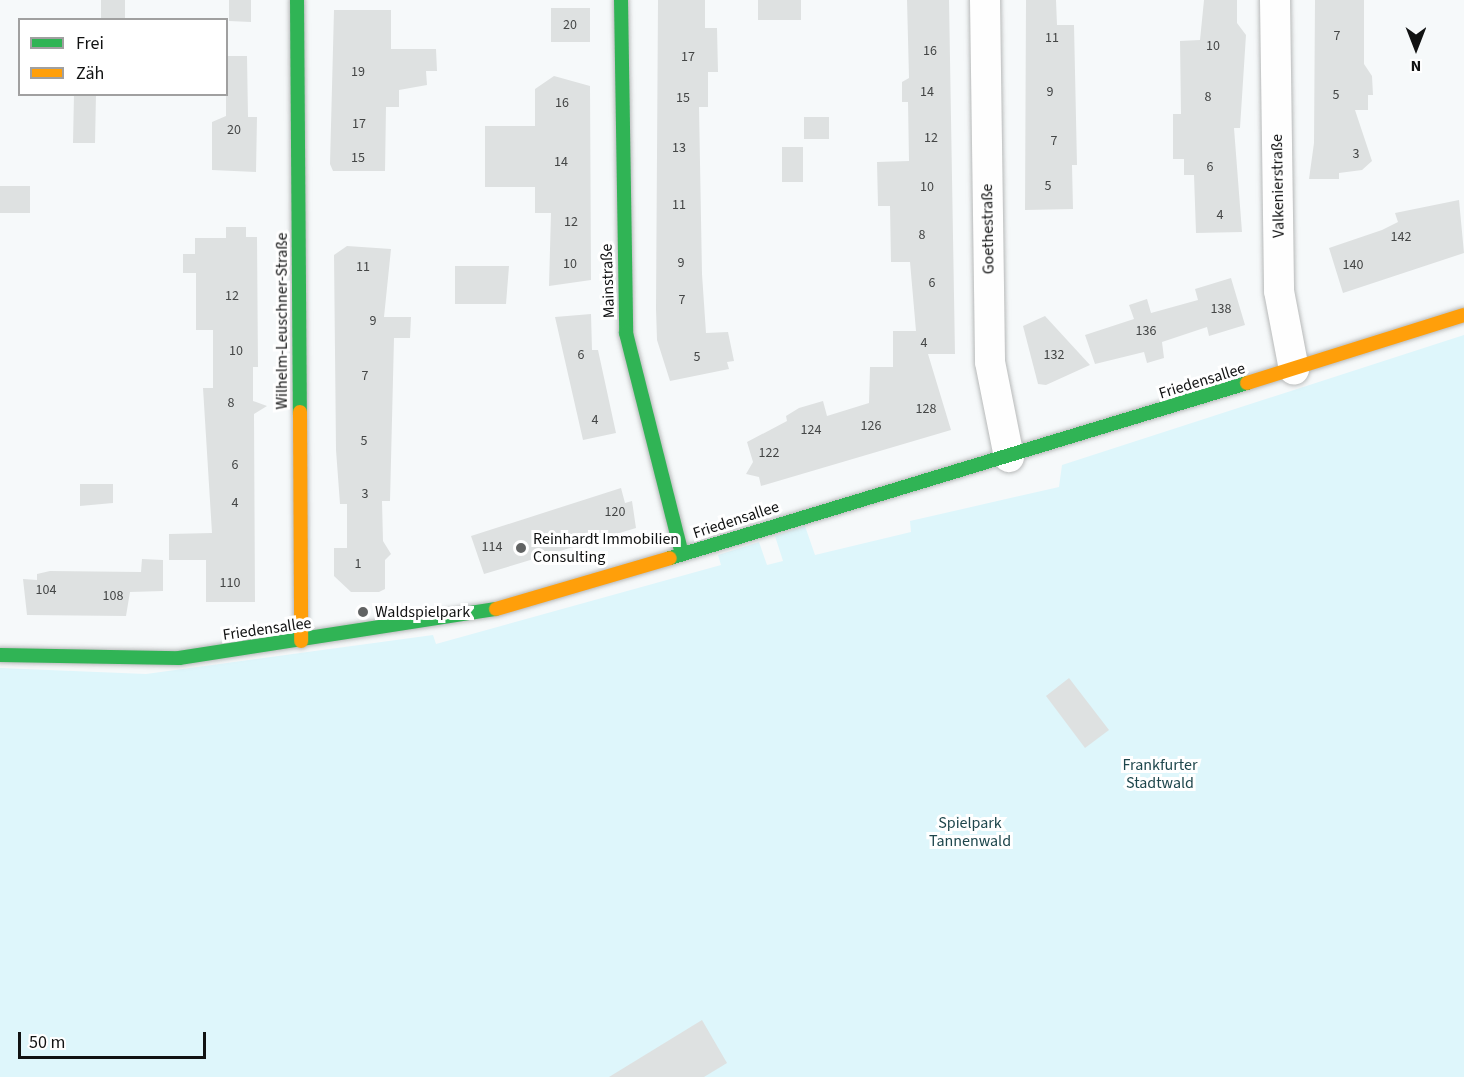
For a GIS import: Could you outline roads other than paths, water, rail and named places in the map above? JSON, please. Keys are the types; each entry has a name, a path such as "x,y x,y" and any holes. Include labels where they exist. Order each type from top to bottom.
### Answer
{"street":[{"name":"Wilhelm-Leuschner-Straße","path":"297,0 301,641"},
{"name":"Mainstraße","path":"621,0 626,333 682,554"},
{"name":"Goethestraße","path":"985,0 990,362 1009,457"},
{"name":"Valkenierstraße","path":"1275,0 1279,291 1294,370"},
{"name":"Friedensallee","path":"0,655 146,660 301,641 476,615 1009,457 1294,370 1464,315"}],"place":[{"name":"Reinhardt Immobilien Consulting","path":"521,548"},
{"name":"Waldspielpark","path":"363,612"}],"park label":[{"name":"Frankfurter Stadtwald","path":"1160,774"},
{"name":"Spielpark Tannenwald","path":"970,832"}]}
